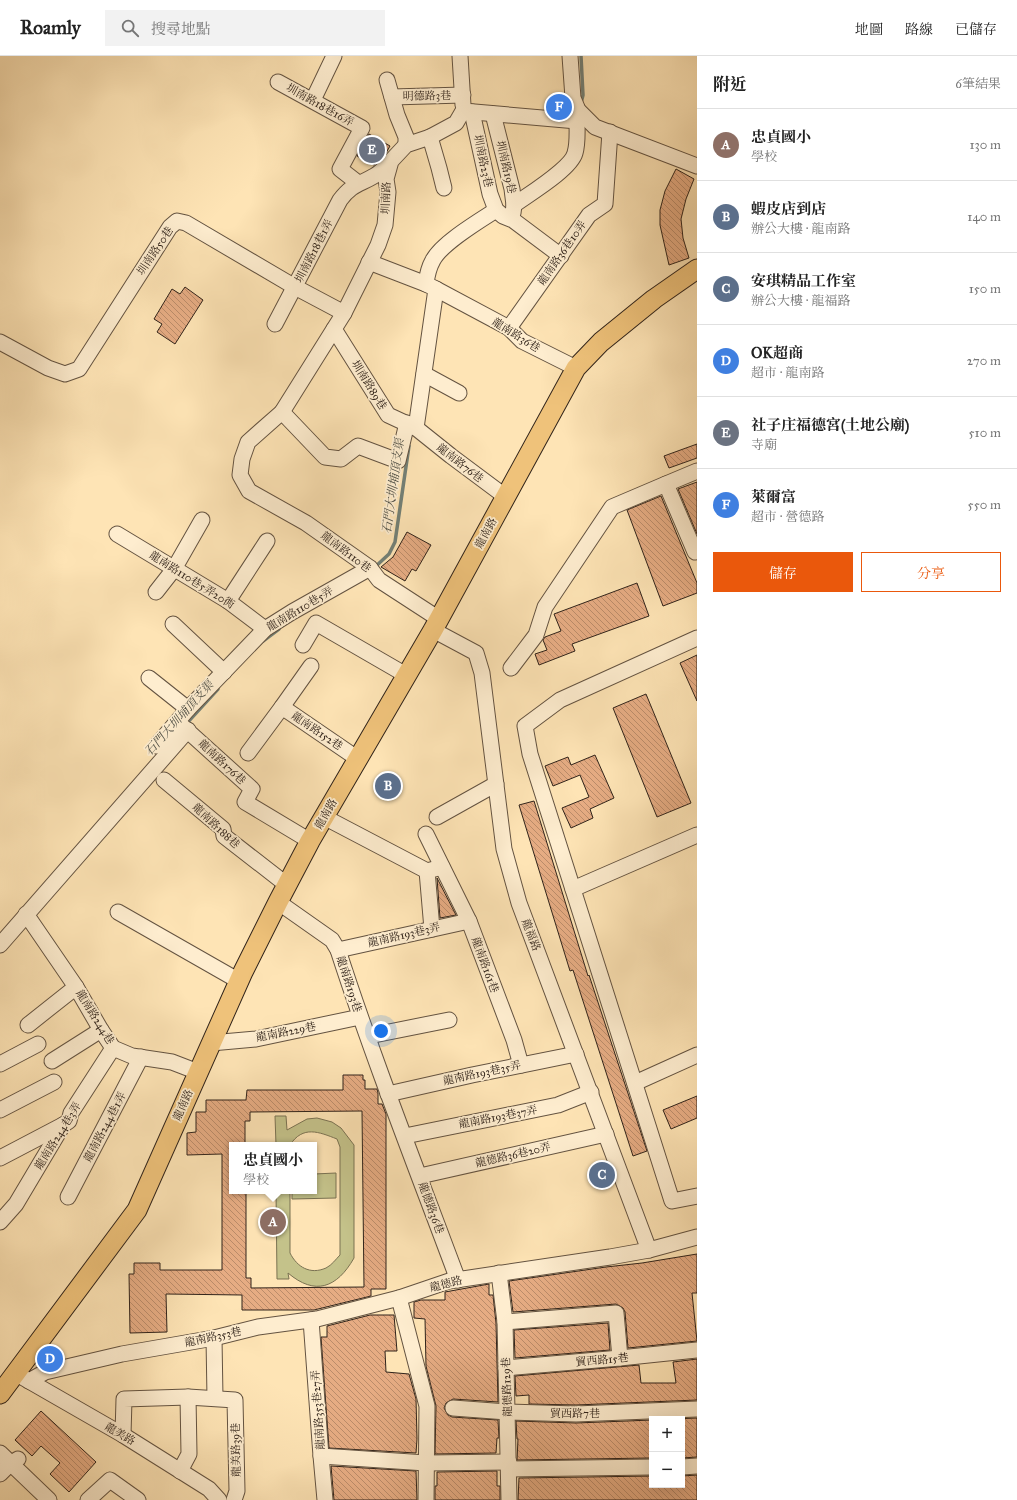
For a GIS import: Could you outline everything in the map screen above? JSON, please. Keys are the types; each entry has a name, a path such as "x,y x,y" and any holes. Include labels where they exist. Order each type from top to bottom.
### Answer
{"main road":[{"name":"龍南路","path":"0,1394 22,1377 138,1210 210,1043 278,902 310,841 436,625 576,368 601,342 654,299 697,269"}],"street":[{"path":"313,100 334,56"},
{"name":"圳南路23巷","path":"460,56 463,95 490,194 496,210"},
{"path":"514,205 570,162 575,152 578,116 573,98 570,56"},
{"path":"387,80 397,116 406,137 406,145"},
{"name":"圳南路18巷16弄","path":"278,82 362,128 340,169 358,183"},
{"name":"明德路3巷","path":"392,97 463,95"},
{"path":"467,112 578,116 595,127 697,166"},
{"name":"圳南路","path":"249,491 240,475 242,459 248,442 282,412 344,313 378,245 385,225 388,192 386,179 391,161 406,145 430,137 456,123 467,112"},
{"name":"圳南路19巷","path":"494,114 512,188 514,205 513,220"},
{"name":"龍南路36巷10弄","path":"509,328 561,256 589,214 605,204 610,132"},
{"path":"430,137 444,188"},
{"name":"圳南路18巷1弄","path":"275,324 340,200 348,190 358,183 376,176 391,161"},
{"path":"282,412 325,457 341,459 358,446 398,462 411,426 424,374 431,286 428,270 433,259 443,248 470,226 496,210 503,216 513,220 561,256"},
{"name":"圳南路50巷","path":"0,342 48,368 65,374 79,369 170,228 177,221 186,223 295,287 344,313"},
{"name":"龍南路36巷","path":"370,262 431,286 509,328 522,341 576,368"},
{"name":"圳南路89巷","path":"334,329 388,415 411,426"},
{"path":"424,374 459,393"},
{"name":"龍南路76巷","path":"411,426 506,497"},
{"path":"511,668 536,636 545,607 612,507 697,471"},
{"path":"666,484 696,554"},
{"name":"龍南路110巷","path":"249,491 306,523 370,568 379,580 436,625"},
{"path":"156,592 174,569 202,520"},
{"name":"龍南路110巷5弄20衖","path":"117,534 228,601 265,629"},
{"path":"228,601 267,541"},
{"name":"龍南路110巷5弄","path":"156,746 183,726 188,709 265,629 370,568"},
{"path":"303,645 316,623 406,675"},
{"path":"173,624 224,672"},
{"name":"龍福路","path":"436,625 476,653 482,673 504,849 519,903 649,1250"},
{"path":"697,638 560,700 525,726 530,754 672,1201 697,1196"},
{"path":"282,708 311,666"},
{"path":"149,678 188,709"},
{"name":"龍南路152巷","path":"248,753 282,708 358,759"},
{"path":"0,945 183,726"},
{"name":"龍南路176巷","path":"183,726 252,789 245,802 310,841"},
{"name":"龍南路188巷","path":"164,780 223,829 224,836 287,885"},
{"path":"437,817 496,784"},
{"path":"324,817 426,871 442,866"},
{"name":"龍南路161巷","path":"426,834 469,920 514,1040 521,1065"},
{"path":"573,889 697,835"},
{"path":"426,871 432,929"},
{"name":"龍南路193巷","path":"278,902 332,940 338,950 360,1017 369,1036 388,1094 405,1136"},
{"path":"118,912 239,981"},
{"name":"龍南路244巷","path":"26,914 76,987 101,1030 114,1048 132,1056 172,1062 198,1072"},
{"name":"龍南路193巷3弄","path":"338,950 469,920"},
{"path":"28,1025 76,987"},
{"name":"龍南路229巷","path":"210,1043 256,1039 360,1017"},
{"path":"369,1036 449,1020"},
{"path":"52,1061 101,1030"},
{"path":"0,1064 38,1044"},
{"name":"龍南路244巷3弄","path":"0,1222 16,1204 63,1125 69,1121 71,1113 114,1048"},
{"name":"龍南路193巷35弄","path":"388,1094 576,1054"},
{"path":"635,1083 697,1055"},
{"name":"龍南路244巷1弄","path":"68,1197 142,1057"},
{"path":"0,1110 54,1082"},
{"name":"龍南路193巷37弄","path":"405,1136 558,1105 591,1092"},
{"path":"1,1154 63,1125"},
{"name":"龍德路36巷20弄","path":"420,1176 606,1134"},
{"name":"龍德路36巷","path":"405,1136 458,1280"},
{"name":"龍德路","path":"399,1298 458,1280 610,1258 649,1250 697,1237"},
{"name":"龍德路129巷","path":"499,1273 505,1322 509,1500"},
{"path":"399,1298 427,1406 426,1500"},
{"name":"龍南路353巷","path":"22,1377 122,1354 214,1338 258,1327 312,1320 399,1298"},
{"path":"505,1322 616,1313 620,1358"},
{"name":"龍南路353巷27弄","path":"312,1320 325,1500"},
{"path":"123,1435 124,1399 188,1397 215,1398 214,1338"},
{"name":"貿西路15巷","path":"506,1368 697,1350"},
{"name":"龍美路","path":"22,1377 123,1435 180,1470 209,1489 219,1500"},
{"path":"180,1470 189,1454 188,1397"},
{"name":"龍美路39巷","path":"215,1398 235,1400 237,1491 234,1500"},
{"name":"貿西路7巷","path":"453,1408 508,1412 576,1414 697,1409"},
{"path":"321,1456 426,1463 649,1467"},
{"path":"7,1462 49,1500"},
{"path":"685,1466 697,1466"},
{"path":"88,1500 110,1480 138,1500"}],"shaded area":[{"path":"275,1116 286,1116 287,1130 307,1119 317,1118 332,1122 341,1128 354,1145 354,1258 340,1276 333,1282 325,1285 307,1285 288,1273 289,1279 277,1279 276,1194 290,1194 290,1253 296,1262 300,1266 315,1271 326,1268 332,1264 340,1255 340,1147 337,1139 324,1134 306,1132 292,1142 276,1142"},
{"path":"336,1173 336,1198 292,1199 292,1194 317,1194 317,1174"}],"building":[{"path":"369,134 390,146 386,153 374,165 357,156"},
{"path":"676,169 694,179 686,199 681,219 683,238 689,258 669,265 660,225 660,210 665,191"},
{"path":"185,287 203,300 175,344 157,332 162,324 154,319 172,289 180,294"},
{"path":"697,444 697,458 669,468 664,456"},
{"path":"697,482 697,534 678,489"},
{"path":"661,496 697,583 697,593 663,606 627,510"},
{"path":"407,532 431,545 416,571 412,569 405,581 381,567 393,557"},
{"path":"637,583 649,616 572,644 575,651 539,665 535,654 547,650 543,640 545,637 561,631 554,614"},
{"path":"697,655 697,701 680,663"},
{"path":"646,694 691,803 657,817 613,708"},
{"path":"595,755 614,798 590,809 593,818 571,828 562,808 589,797 580,775 553,786 545,766 568,757 571,765"},
{"path":"534,801 588,976 589,975 647,1151 633,1156 573,970 570,971 519,805"},
{"path":"437,878 456,915 440,918"},
{"path":"343,1075 363,1075 363,1080 365,1080 365,1089 377,1089 378,1104 382,1104 386,1114 386,1289 371,1289 371,1296 314,1310 242,1310 242,1295 166,1294 167,1332 130,1333 129,1274 134,1274 134,1263 160,1263 160,1270 222,1270 222,1154 187,1155 187,1133 196,1132 196,1112 206,1112 206,1100 246,1100 247,1090 343,1090","holes":["362,1111 364,1287 251,1288 251,1278 246,1278 246,1194 229,1194 229,1142 245,1142 245,1121 250,1121 250,1112"]},
{"path":"697,1096 697,1118 671,1129 663,1110"},
{"path":"697,1254 697,1293 692,1293 697,1341 628,1348 625,1312 623,1308 616,1304 513,1312 509,1281"},
{"path":"489,1284 489,1295 493,1295 496,1323 498,1402 453,1399 446,1403 444,1408 448,1415 452,1417 498,1420 499,1438 497,1438 496,1453 435,1454 436,1406 426,1366 425,1319 414,1318 414,1302 421,1300 445,1300 445,1292"},
{"path":"370,1315 394,1315 397,1351 385,1351 386,1372 409,1374 416,1399 416,1453 329,1448 321,1337 327,1337 327,1326"},
{"path":"608,1323 610,1350 515,1358 514,1330"},
{"path":"697,1359 697,1400 576,1405 529,1404 529,1395 516,1396 515,1376 639,1365 641,1383 676,1383 673,1362"},
{"path":"41,1411 96,1462 69,1492 50,1474 60,1463 41,1446 32,1456 15,1440"},
{"path":"685,1418 697,1418 697,1457 685,1458"},
{"path":"649,1420 649,1458 517,1460 518,1439 516,1421 576,1423"},
{"path":"331,1466 416,1471 417,1500 334,1500"},
{"path":"497,1471 497,1486 500,1486 500,1500 435,1500 437,1472"},
{"path":"697,1475 697,1500 518,1500 519,1478 649,1476 649,1488 685,1488 685,1476"}],"waterway":[{"name":"石門大圳埔頂支渠","path":"581,56 583,95 581,103"},
{"name":"石門大圳埔頂支渠","path":"375,567 389,554 395,542 409,446"},
{"name":"石門大圳埔頂支渠","path":"263,641 279,629"},
{"name":"石門大圳埔頂支渠","path":"186,724 218,689"}],"place":[{"name":"萊爾富","path":"559,107"},
{"name":"社子庄福德宮(土地公廟)","path":"372,150"},
{"name":"蝦皮店到店","path":"388,786"},
{"name":"安琪精品工作室","path":"602,1175"},
{"name":"忠貞國小","path":"273,1222"},
{"name":"OK超商","path":"50,1359"}]}
